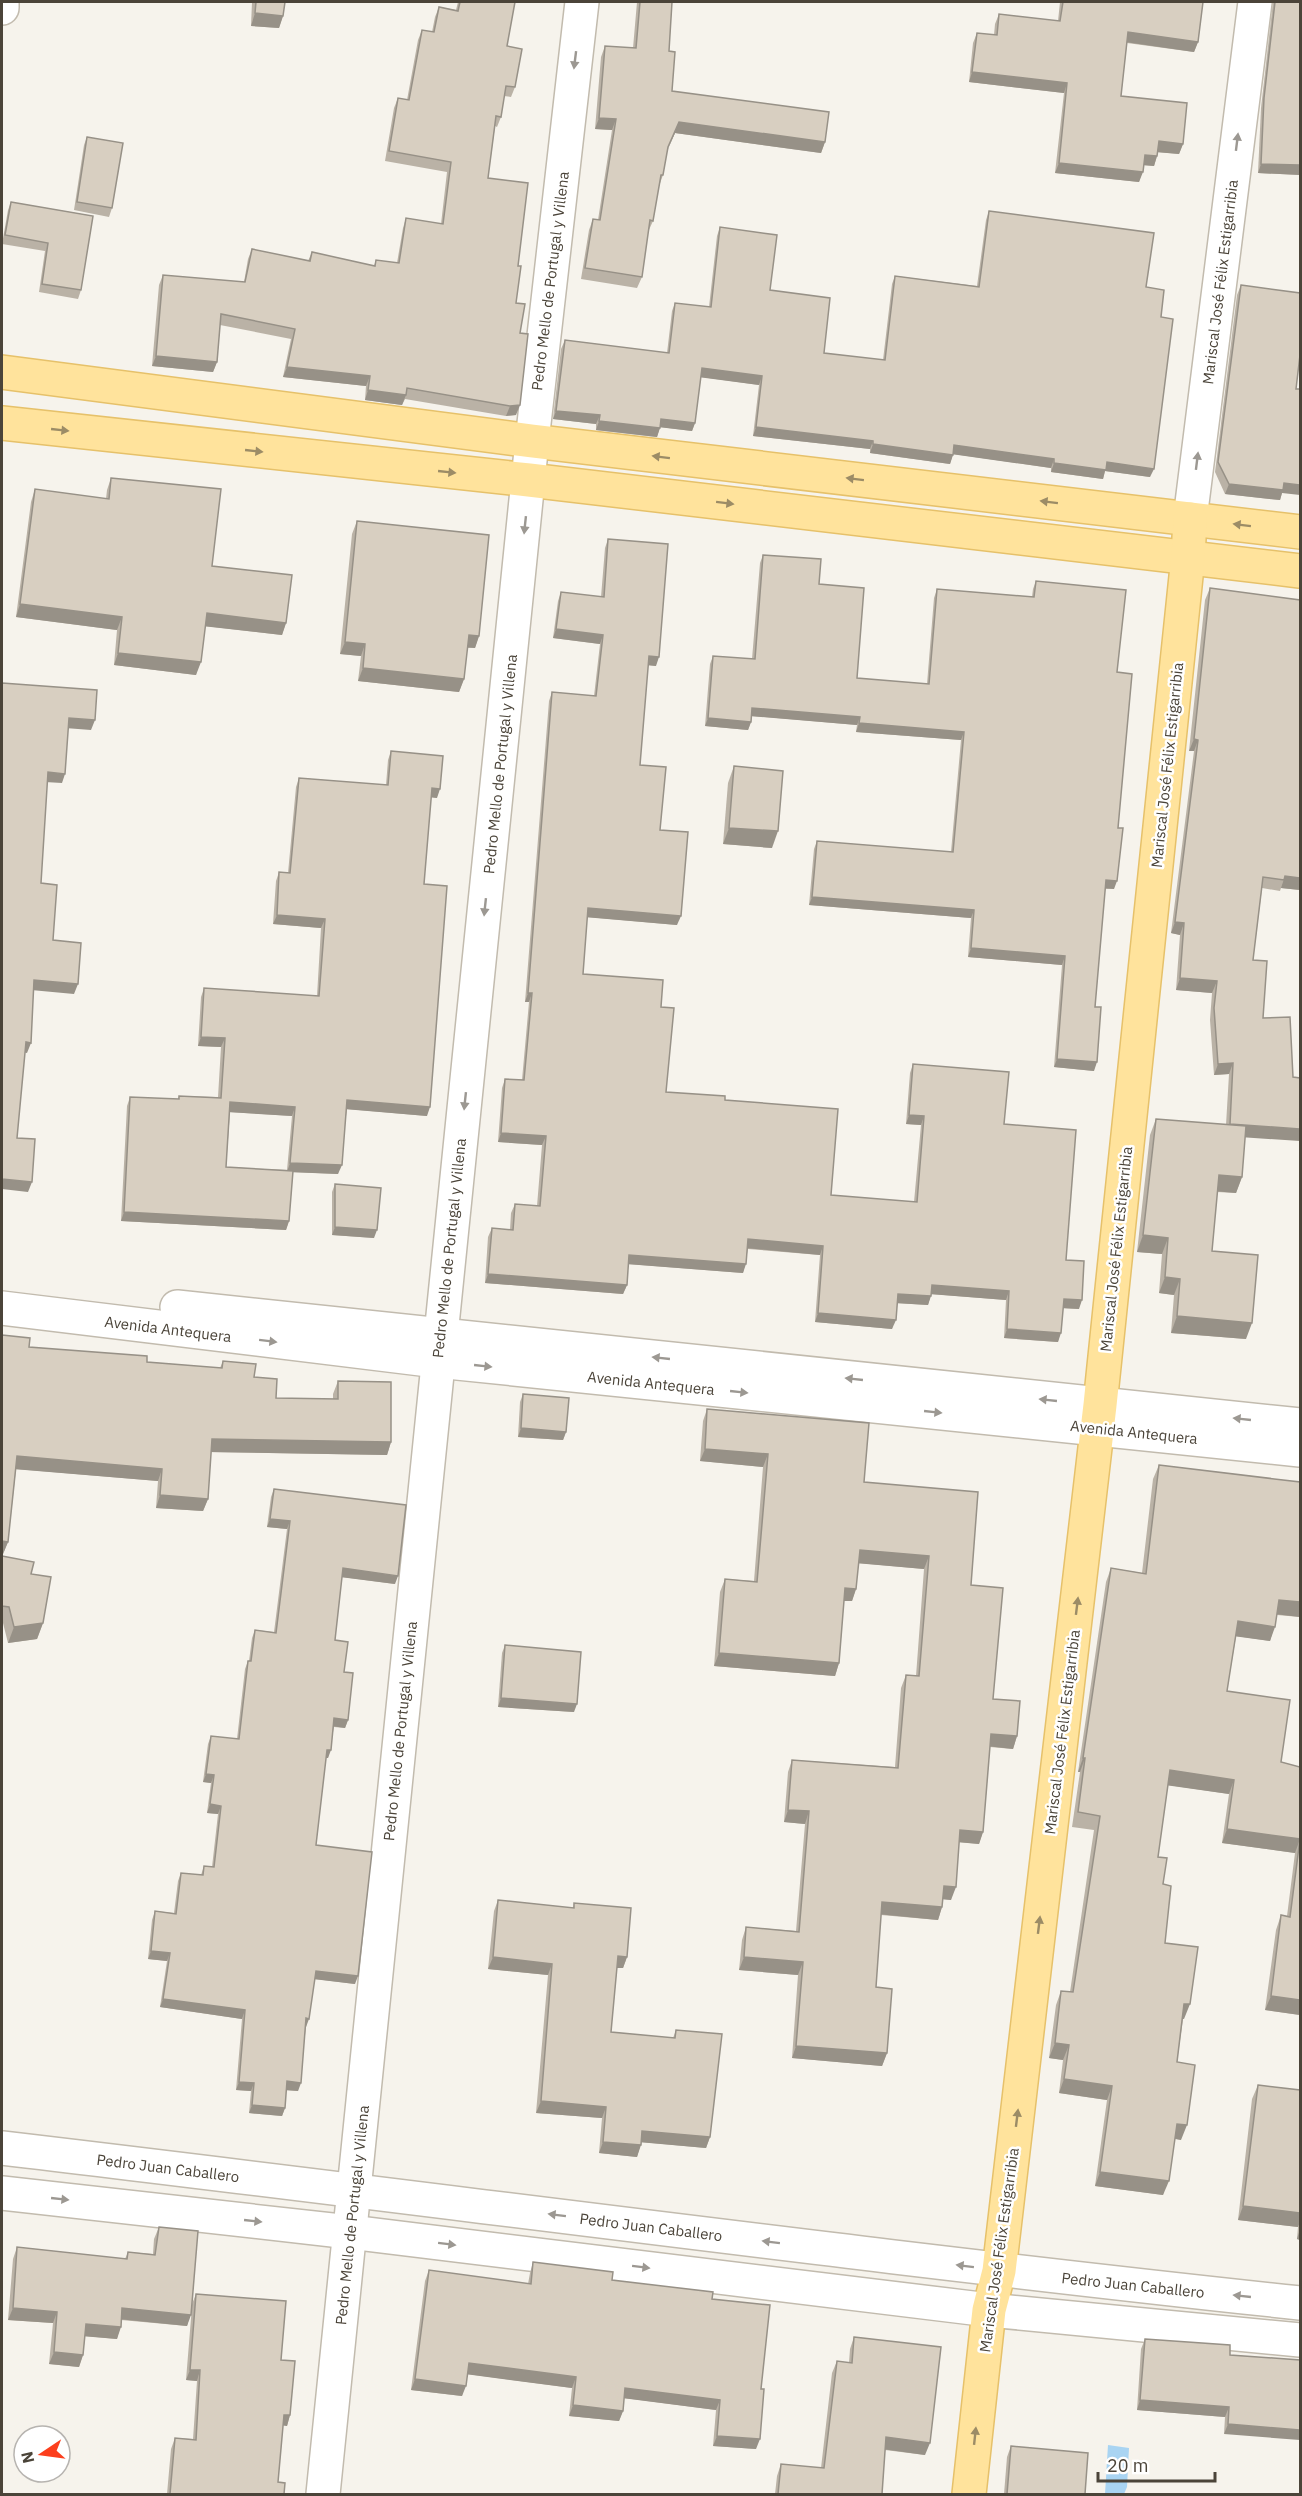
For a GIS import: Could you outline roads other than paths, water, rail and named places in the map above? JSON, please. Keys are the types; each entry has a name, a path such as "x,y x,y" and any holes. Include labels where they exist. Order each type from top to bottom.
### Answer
{"main road":[{"path":"2,372 532,441 1300,532"},
{"path":"2,423 529,480 1300,571"},
{"name":"Mariscal José Félix Estigarribia","path":"969,2494 989,2310 999,2271 1098,1417 1188,557 1190,519"}],"street":[{"path":"2,2 2,8"},
{"name":"Pedro Mello de Portugal y Villena","path":"323,2494 532,441 582,2"},
{"name":"Mariscal José Félix Estigarribia","path":"1190,519 1254,2"},
{"name":"Avenida Antequera","path":"2,1290 439,1348"},
{"name":"Avenida Antequera","path":"2,1308 439,1348 1098,1417 1300,1450"},
{"name":"Avenida Antequera","path":"1098,1417 1300,1425"},
{"name":"Pedro Juan Caballero","path":"2,2148 355,2189 999,2271 1300,2303"},
{"path":"2,2193 350,2232 989,2310 1300,2340"}],"water":[{"path":"1108,2445 1129,2448 1127,2487 1124,2494 1105,2494"}]}
